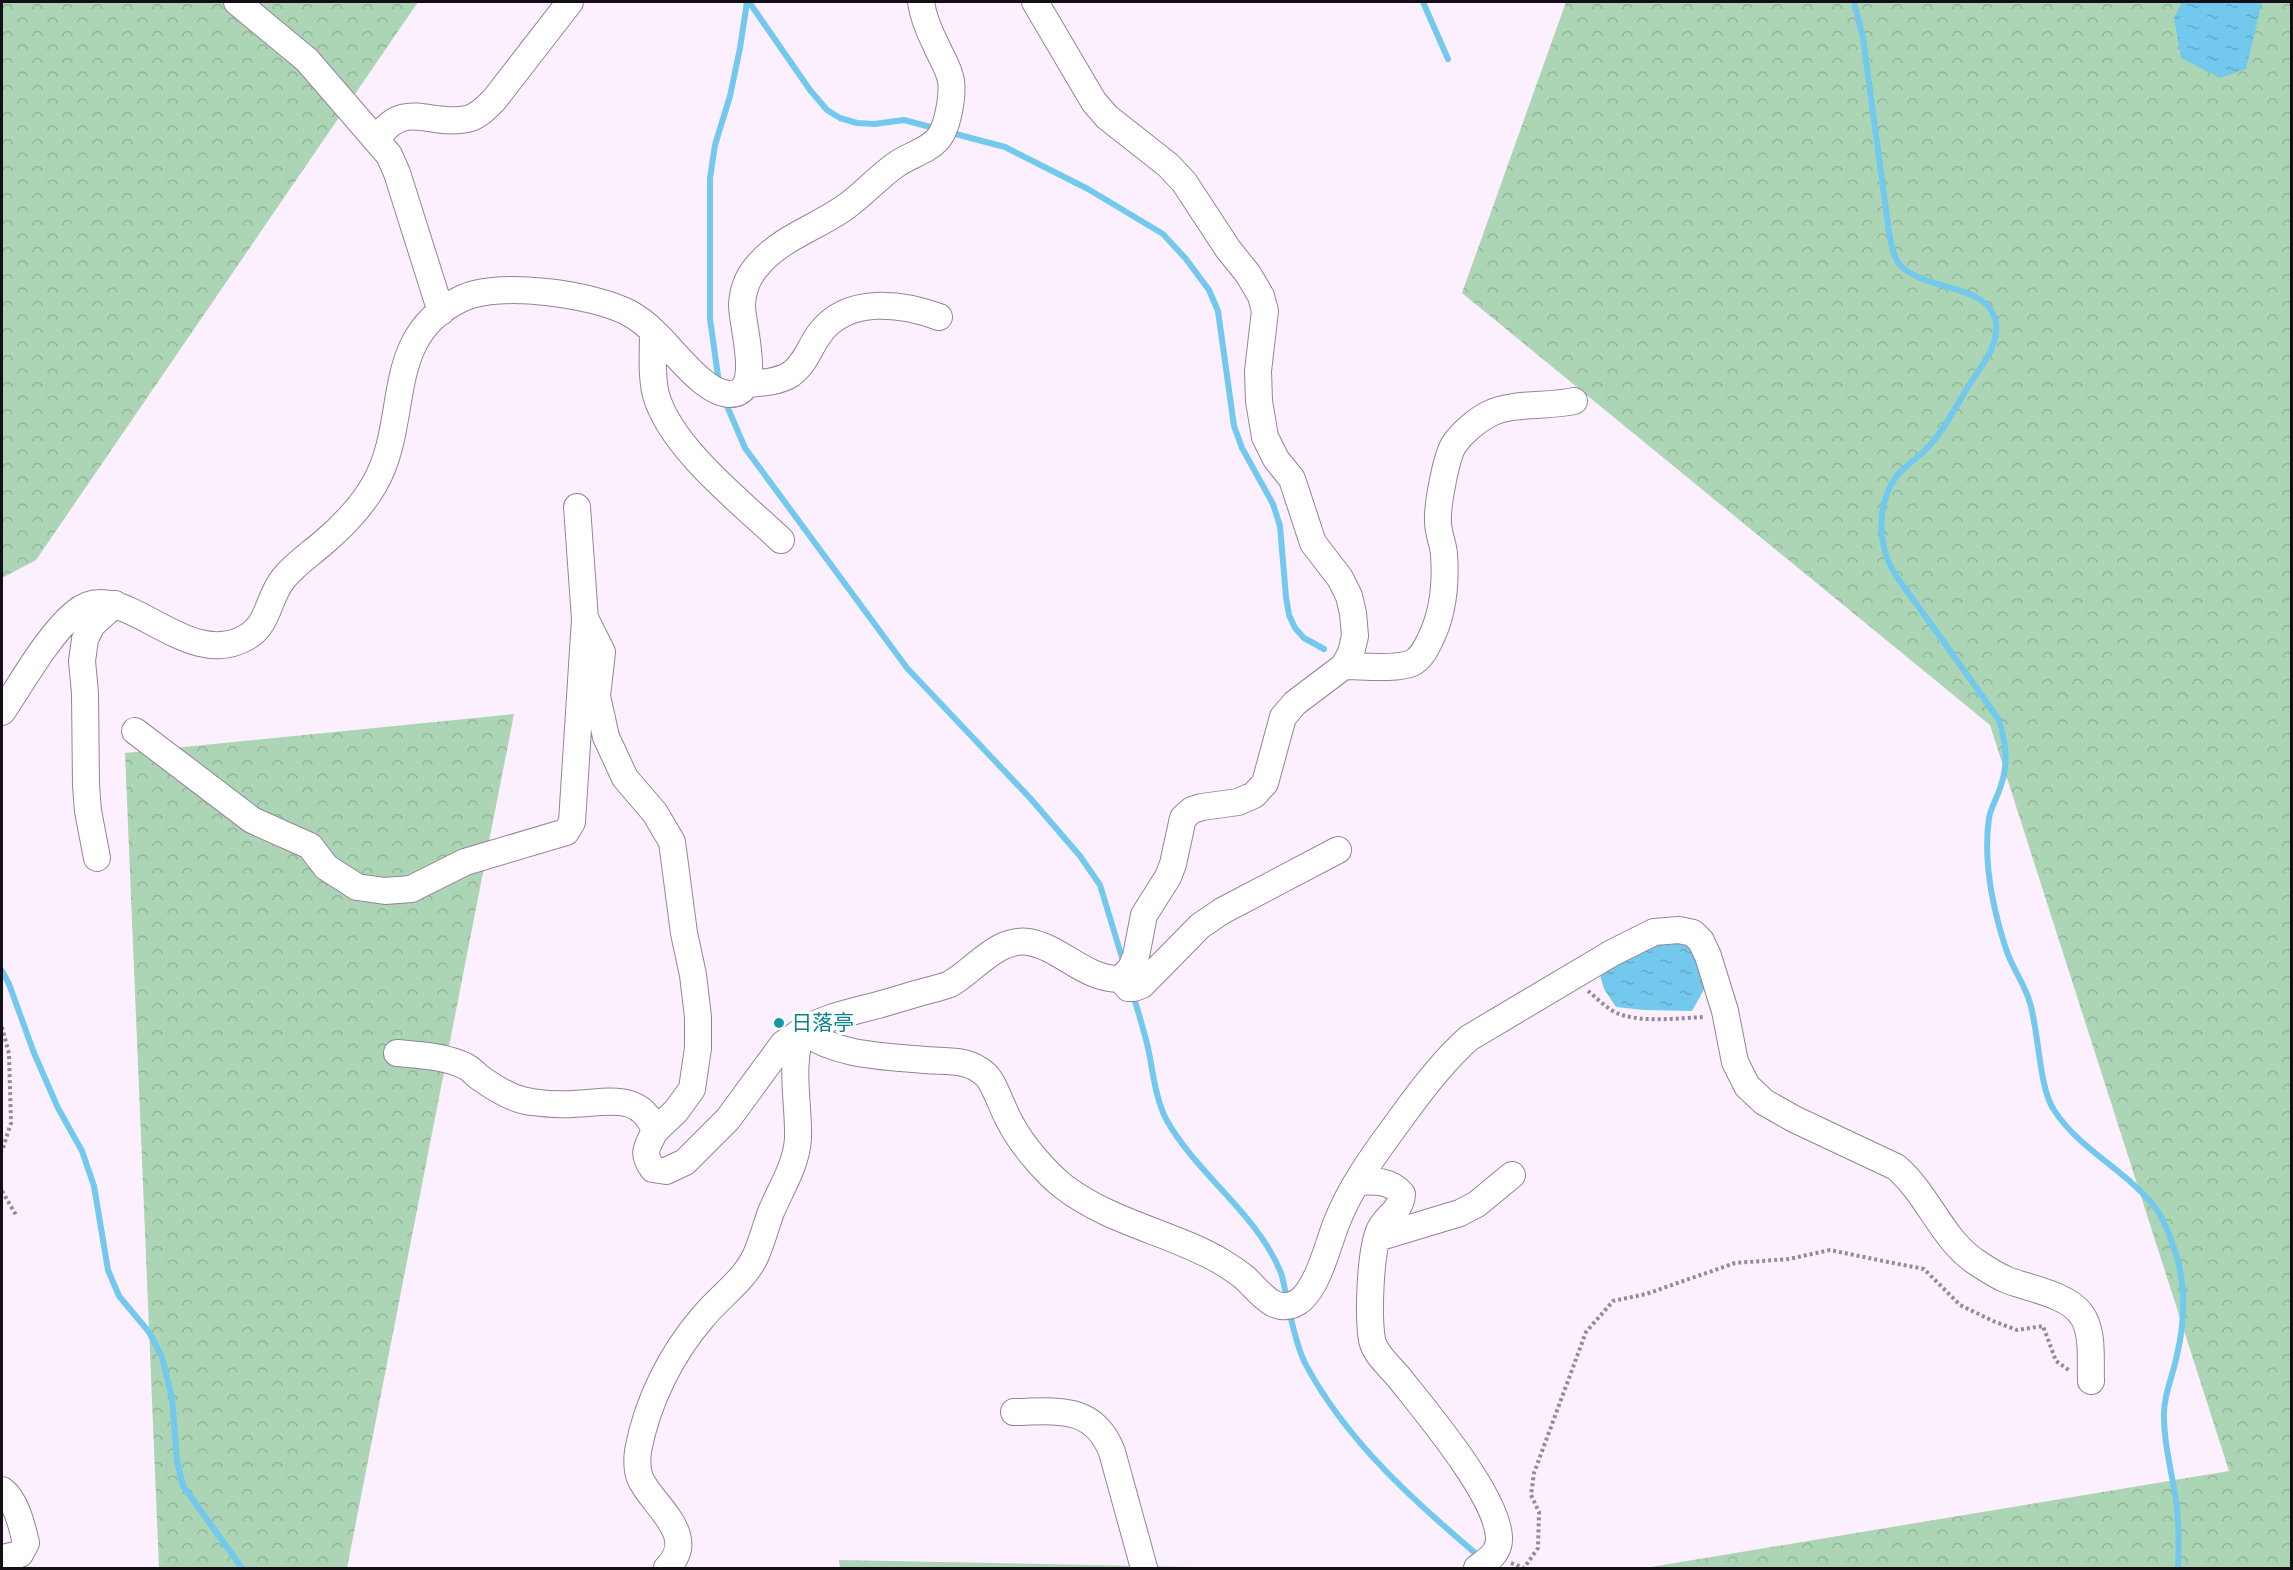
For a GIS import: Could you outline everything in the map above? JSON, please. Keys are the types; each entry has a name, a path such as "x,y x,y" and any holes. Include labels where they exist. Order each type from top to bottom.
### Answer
{"lane":[{"path":"237,2 307,60 389,155 397,173 426,271 441,312"},
{"path":"376,139 385,127 396,119 408,116 454,120 468,119 479,114 494,100 570,2"},
{"path":"2,712 51,641 75,612 91,603 115,604 184,639 201,644 232,644 250,636 262,624 274,592 283,579 296,564 340,528 375,484 387,457 408,353 418,336 441,312 450,304 470,295 497,289 530,291 608,305 629,313 653,331 714,390 729,394 738,393 747,384 750,368 742,310 744,292 756,266 780,246 846,207 892,167 936,141 942,134 949,111 951,80 924,16 921,2"},
{"path":"1035,2 1094,102 1107,117 1168,165 1184,182 1261,296 1265,311 1258,371 1259,401 1265,436 1276,459 1292,479 1313,543 1340,578 1349,596 1353,613 1354,636 1351,653 1344,666 1294,703 1283,717 1265,783 1254,795 1238,802 1192,810 1183,819 1168,877 1144,915 1136,956 1131,968 1121,979"},
{"path":"747,384 771,381 791,374 805,360 820,333 836,316 856,308 891,305 924,312 939,318"},
{"path":"653,331 656,395 668,421 693,457 781,540"},
{"path":"1344,666 1405,665 1415,662 1423,654 1433,633 1441,606 1445,580 1438,511 1449,454 1454,443 1473,425 1491,413 1512,408 1557,405 1574,401"},
{"path":"135,732 252,820 310,846 326,867 357,887 385,891 411,889 465,862 566,832 572,822 585,619 577,507"},
{"path":"97,858 88,811 86,785 85,693 82,661 85,639 92,625 115,604"},
{"path":"585,619 602,652 597,696 606,737 625,778 655,813 672,842 684,933 693,975 698,1017 698,1048 692,1089 676,1111 656,1131 646,1149 647,1161 653,1169 666,1171 685,1162 728,1119 783,1044 818,1021 946,985 964,976 982,959 1002,947 1019,942 1030,942 1096,976 1121,979 1128,988 1134,988 1142,985 1200,926 1222,911 1338,850"},
{"path":"802,1031 816,1041 837,1049 874,1055 958,1061 974,1065 988,1077 1012,1127 1033,1156 1064,1187 1102,1209 1221,1261 1244,1276 1272,1304 1281,1306 1296,1304 1305,1297 1314,1282 1341,1213 1367,1164 1420,1091 1469,1038 1612,953 1654,932 1679,930 1693,933 1701,941 1708,956 1726,1019 1735,1062 1747,1086 1764,1102 1794,1119 1896,1167 1912,1183 1957,1246 1977,1263 2005,1279 2060,1298 2080,1311 2088,1324 2091,1381"},
{"path":"667,1569 677,1551 678,1538 667,1513 650,1494 640,1478 637,1464 638,1452 655,1395 670,1363 703,1316 750,1267 794,1161 798,1140 795,1049 802,1031"},
{"path":"397,1053 467,1066 505,1093 527,1102 549,1104 615,1100 626,1102 651,1118 656,1131"},
{"path":"1377,1238 1460,1213 1477,1204 1512,1175"},
{"path":"1357,1182 1380,1181 1394,1185 1402,1194 1402,1204 1383,1223 1377,1238 1373,1260 1372,1341 1470,1472 1485,1496 1496,1519 1499,1538 1485,1563"},
{"path":"1014,1412 1070,1413 1087,1419 1099,1427 1107,1438 1112,1452 1144,1569"},
{"path":"2,1490 8,1494 22,1526 26,1544 20,1554 2,1558"}],"path":[{"path":"1572,977 1617,1013 1632,1017 1726,1019"},
{"path":"2,1027 9,1054 11,1123 2,1151"},
{"path":"2,1191 16,1215"},
{"path":"1485,1563 1524,1568 1538,1548 1539,1512 1531,1495 1534,1473 1586,1332 1613,1301 1646,1294 1735,1263 1789,1259 1830,1250 1924,1269 1960,1305 1992,1321 2018,1330 2043,1326 2056,1361 2076,1377 2091,1381"}],"green space":[{"path":"2,2 418,2 36,560 2,578"},
{"path":"1566,2 2291,2 2291,1568 1645,1568 2229,1471 1990,725 1462,293"},
{"path":"514,714 347,1568 159,1568 125,753"},
{"path":"839,1560 1238,1568 840,1568"}],"water":[{"path":"2182,2 2262,2 2246,69 2220,78 2181,58 2174,18"},
{"path":"1667,937 1691,945 1706,986 1692,1011 1616,1007 1604,989 1600,975 1649,942"}],"waterway":[{"path":"719,383 710,319 710,178 715,145 730,96 747,2"},
{"path":"749,2 810,90 827,110 840,118 857,123 874,124 904,120 938,129"},
{"path":"1423,2 1448,59"},
{"path":"1854,2 1863,38 1889,232 1896,259 1912,274 1971,294 1983,301 1992,311 1996,324 1992,348 1946,425 1929,446 1894,479 1887,493 1883,511 1884,546 1896,576 1999,720 2005,746 2005,762 2003,779 1991,810 1987,834 1990,884 2006,949 2030,1003 2042,1074 2049,1100 2065,1125 2148,1199 2159,1213 2168,1231 2179,1264 2183,1289 2183,1316 2180,1342 2165,1402 2164,1418 2177,1508 2178,1568"},
{"path":"948,132 1005,147 1088,189 1163,234 1186,259 1209,290 1218,311 1234,426 1242,448 1273,504 1280,526 1289,615 1295,628 1304,638 1324,649"},
{"path":"724,399 745,448 907,668 1030,798 1080,856 1100,885 1124,964"},
{"path":"2,971 58,1108 82,1151 94,1186 108,1270 119,1296 149,1332 162,1357 172,1398 177,1461 183,1486 242,1568"},
{"path":"1133,994 1157,1093 1166,1119 1179,1139 1242,1213 1270,1251 1281,1273 1287,1300"},
{"path":"1289,1310 1297,1344 1305,1363 1322,1391 1361,1444 1431,1515 1481,1558"}],"place":[{"name":"日落亭","path":"779,1023"}]}
